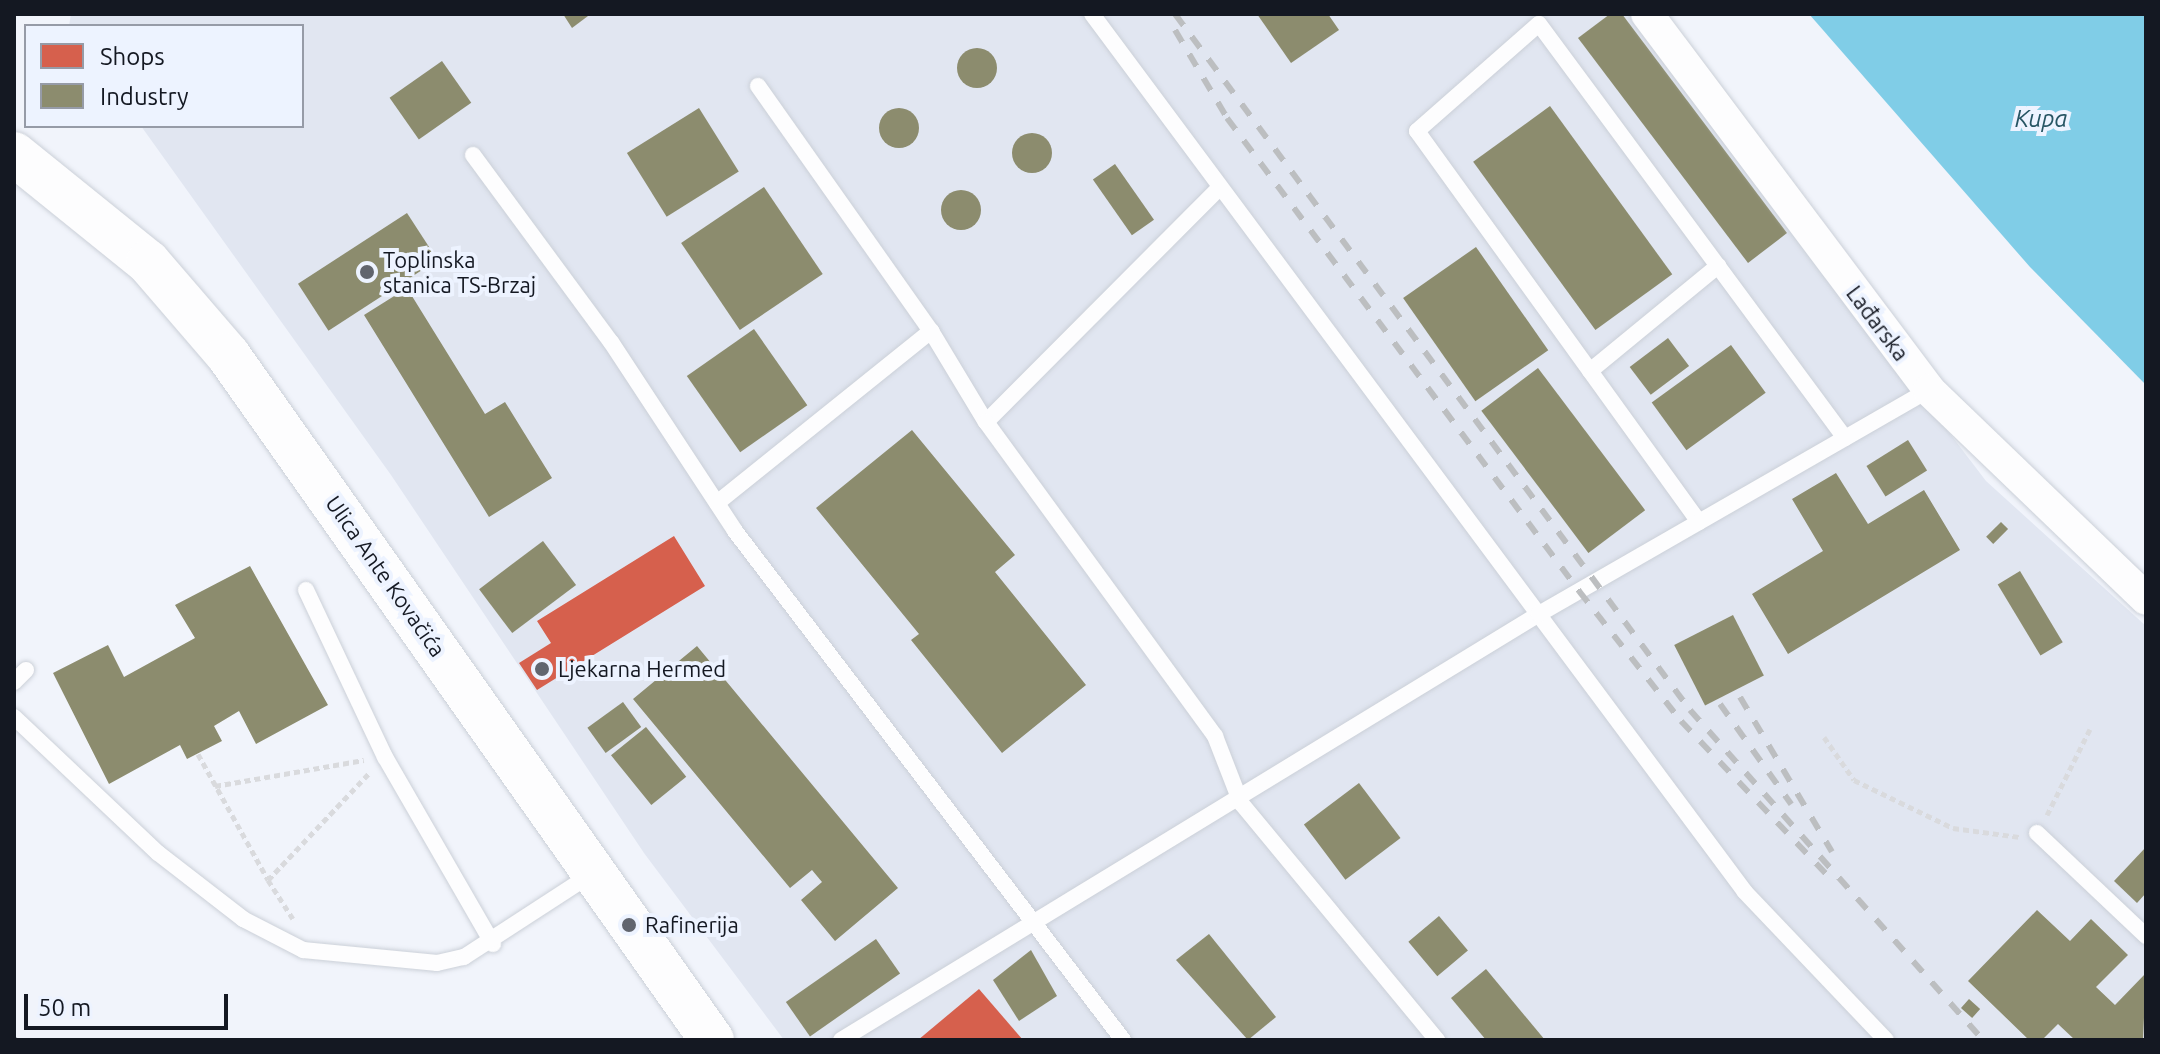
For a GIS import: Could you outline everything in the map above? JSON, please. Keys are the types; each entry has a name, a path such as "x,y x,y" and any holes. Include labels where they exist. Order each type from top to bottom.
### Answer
{"main road":[{"name":"Ulica Ante Kovačića","path":"14,154 148,262 228,355 712,1040"}],"street":[{"name":"Lađarska","path":"1647,14 1929,390 2146,599"}],"lane":[{"path":"1092,14 1745,892 1886,1040"},
{"path":"1699,522 1417,131 1539,24 1845,438"},
{"path":"758,86 931,331 986,422 1215,736 1241,803 1437,1040"},
{"path":"473,155 717,503 1029,926 1123,1040"},
{"path":"986,422 1219,188"},
{"path":"1590,371 1718,266"},
{"path":"717,503 931,331"},
{"path":"841,1040 1241,803 1539,614 1929,390"},
{"path":"306,590 385,757 493,944"},
{"path":"14,682 26,670"},
{"path":"14,717 158,853 243,919 303,950 437,963 493,944 594,873"},
{"path":"2037,833 2146,936"}],"path":[{"path":"1824,737 1854,780 1953,828 2010,839 2037,833 2090,729"},
{"path":"198,754 268,880 385,757"},
{"path":"215,786 385,757"}],"shaded area":[{"path":"71,14 1630,14 1986,481 2146,626 2146,1040 784,1040 644,853 391,475 142,128 304,128 304,24 69,24"}],"water":[{"name":"Kupa","path":"1809,14 2146,14 2146,385 2030,267"}],"building: Shops":[{"path":"674,536 705,586 537,690 519,663 551,643 537,621"},
{"path":"979,989 1023,1040 918,1040"}],"building: Industry":[{"path":"563,14 587,14 588,16 572,28"},
{"path":"1257,14 1328,14 1339,30 1291,63"},
{"path":"1610,14 1622,14 1787,233 1748,263 1578,38"},
{"path":"977,48 991,54 997,68 991,82 977,88 963,82 957,68 963,54"},
{"path":"442,61 471,103 419,139 390,98"},
{"path":"1550,106 1672,274 1595,330 1473,162"},
{"path":"699,108 739,172 667,217 627,153"},
{"path":"899,108 913,114 919,128 913,142 899,148 885,142 879,128 885,114"},
{"path":"1032,133 1046,139 1052,153 1046,167 1032,173 1018,167 1012,153 1018,139"},
{"path":"1115,164 1154,220 1132,235 1093,179"},
{"path":"764,187 823,274 740,330 681,243"},
{"path":"961,190 975,196 981,210 975,224 961,230 947,224 941,210 947,196"},
{"name":"Toplinska stanica TS-Brzaj","path":"407,213 437,260 328,331 298,284"},
{"path":"1476,247 1548,350 1475,401 1403,298"},
{"path":"407,288 485,414 505,402 552,478 489,517 364,315"},
{"path":"754,329 807,405 740,452 687,376"},
{"path":"1668,338 1689,366 1651,395 1630,367"},
{"path":"1731,345 1766,393 1686,450 1652,403"},
{"path":"1538,368 1645,510 1588,553 1481,411"},
{"path":"912,430 1015,555 995,572 1086,685 1002,753 911,640 919,634 816,508"},
{"path":"1908,440 1927,471 1886,496 1866,466"},
{"path":"1836,473 1868,524 1924,490 1960,550 1788,654 1752,594 1823,551 1792,499"},
{"path":"2001,522 2008,529 1993,544 1986,537"},
{"path":"543,541 576,585 512,633 479,589"},
{"path":"250,566 328,705 256,744 239,711 214,726 222,741 187,759 180,745 109,784 53,673 108,645 124,677 195,638 175,605"},
{"path":"2020,571 2063,642 2040,656 1998,584"},
{"path":"1733,615 1764,676 1705,706 1674,645"},
{"path":"697,646 898,888 835,941 801,900 822,882 812,870 790,888 633,699"},
{"path":"623,702 641,727 606,753 587,728"},
{"path":"646,727 686,777 651,805 611,755"},
{"path":"1359,783 1401,838 1345,880 1304,825"},
{"path":"2146,847 2146,893 2137,903 2114,881"},
{"path":"2037,910 2070,941 2091,919 2128,955 2096,987 2115,1005 2146,973 2143,1040 2075,1040 2058,1024 2042,1040 2029,1040 1968,981"},
{"path":"1439,916 1468,950 1437,976 1408,942"},
{"path":"1209,934 1276,1017 1248,1040 1176,960"},
{"path":"876,939 900,973 810,1036 786,1002"},
{"path":"1031,950 1057,996 1019,1021 993,980"},
{"path":"1486,969 1545,1040 1486,1040 1451,998"},
{"path":"1969,999 1980,1009 1972,1018 1961,1008"}],"railway":[{"path":"1175,14 1690,710 1983,1040"},
{"path":"1175,30 1227,118 1579,591 1681,721 1829,877"},
{"path":"1740,697 1832,852"},
{"path":"1720,704 1791,804"}],"place":[{"name":"Toplinska stanica TS-Brzaj","path":"367,272"},
{"name":"Ljekarna Hermed","path":"542,669"},
{"name":"Rafinerija","path":"629,925"}]}
